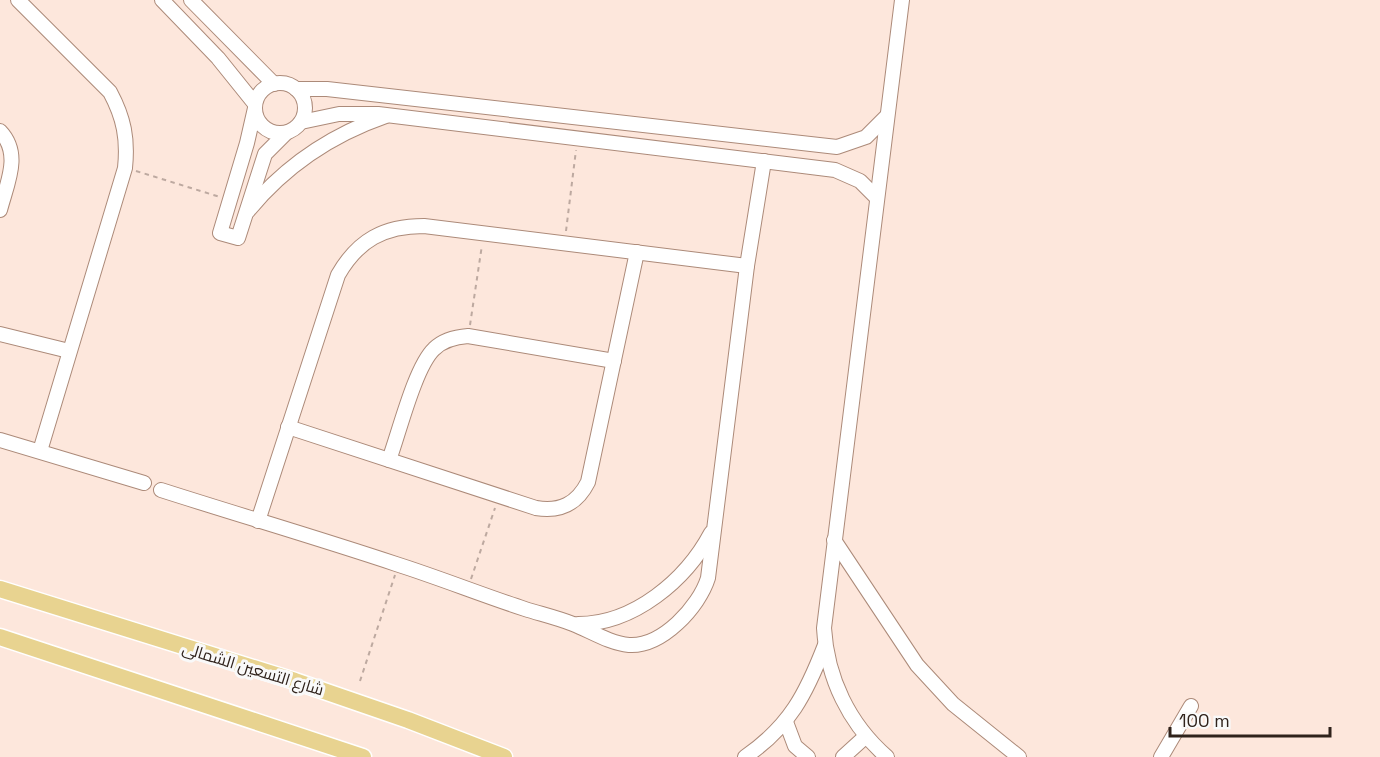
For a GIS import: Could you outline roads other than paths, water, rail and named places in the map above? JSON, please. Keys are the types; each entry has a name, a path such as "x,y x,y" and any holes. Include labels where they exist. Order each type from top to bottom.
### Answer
{"main road":[{"name":"شارع التسعين الشمالى","path":"0,589 295,681 408,720 504,757"},
{"path":"0,637 283,728 363,757"}],"street":[{"path":"18,0 110,92 125,129 125,168 40,451"},
{"path":"162,0 218,58 255,106 259,123 271,132 286,133"},
{"path":"192,0 274,84"},
{"path":"887,757 865,737 844,706 825,645 825,608 902,0"},
{"path":"877,198 860,181 836,170 389,115 339,114 302,122 286,133 265,154 238,238 220,233 260,92 274,84 837,147 866,137 887,116"},
{"path":"296,88 305,105 302,122"},
{"path":"327,89 328,104 339,114"},
{"path":"245,215 281,176 309,154 340,135 389,115"},
{"path":"592,140 595,120"},
{"path":"0,131 10,144 13,159 0,210"},
{"path":"247,143 258,144 265,154"},
{"path":"836,170 842,159 837,147"},
{"path":"161,490 398,564 467,590 572,624 614,642 631,645 673,627 686,616 704,593 708,578 747,266 764,161"},
{"path":"258,521 338,275 348,256 364,242 382,231 403,226 484,233 747,266"},
{"path":"288,427 499,496 549,510 561,508 582,494 588,482 637,252"},
{"path":"0,333 69,351"},
{"path":"389,460 428,355 446,341 468,336 614,361"},
{"path":"0,440 144,483"},
{"path":"572,624 595,624 654,598 689,567 713,528"},
{"path":"834,540 917,665 953,704 1018,757"},
{"path":"745,757 786,722 808,687 825,645"},
{"path":"1161,757 1191,706"},
{"path":"786,722 795,746 808,757"},
{"path":"843,757 865,737"}]}
